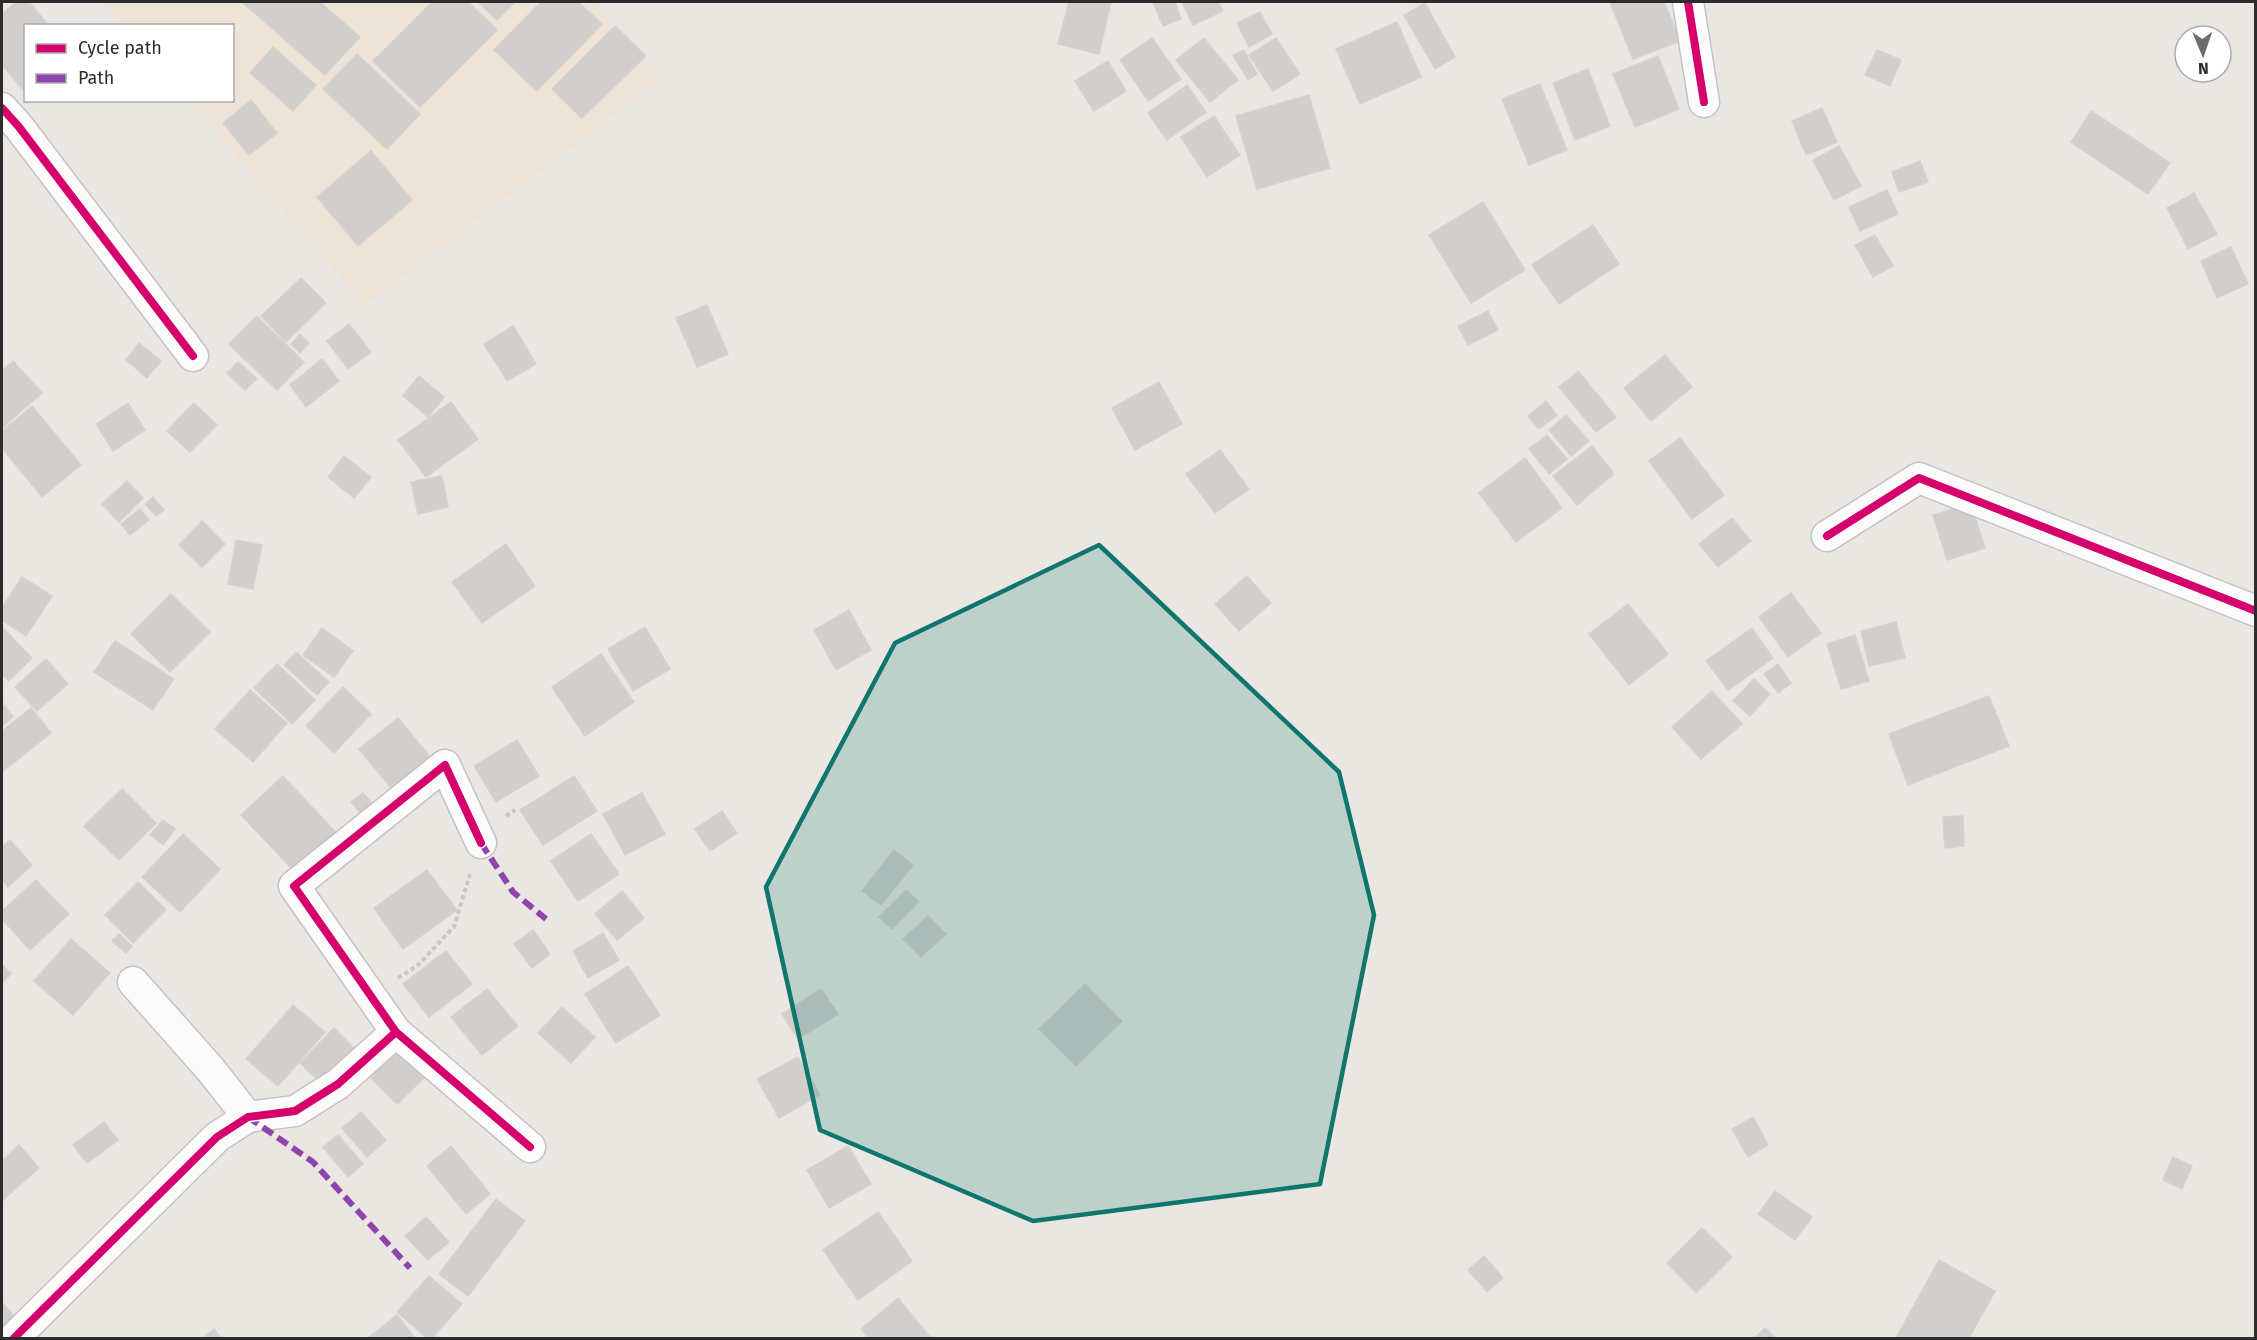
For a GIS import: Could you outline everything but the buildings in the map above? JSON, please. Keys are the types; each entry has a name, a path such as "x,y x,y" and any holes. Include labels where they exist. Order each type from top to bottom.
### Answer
{"street":[{"path":"1688,2 1704,102"},
{"path":"2,108 193,356"},
{"path":"1827,536 1919,478 2256,611"},
{"path":"481,843 445,765 294,886 396,1032 530,1147"},
{"path":"133,982 212,1071 248,1117"},
{"path":"14,1338 217,1137 248,1117 295,1111 338,1084 396,1032"}],"path":[{"path":"370,996 417,966 454,927 481,843 495,825 515,810"}],"highlighted area":[{"path":"1099,545 1339,772 1374,915 1320,1184 1033,1221 820,1130 766,887 895,643"}],"shaded area":[{"path":"103,2 593,2 660,80 365,305 189,102 234,102 234,24 122,24"}],"marked path":[{"path":"481,843 513,892 546,919"},
{"path":"248,1117 313,1162 410,1268"}],"cycle path":[{"path":"1688,2 1704,102"},
{"path":"2,108 19,127 193,356"},
{"path":"1827,536 1919,478 2256,611"},
{"path":"481,843 445,765 294,886 396,1032 530,1147"},
{"path":"14,1338 217,1137 248,1117 295,1111 338,1084 396,1032"}]}
